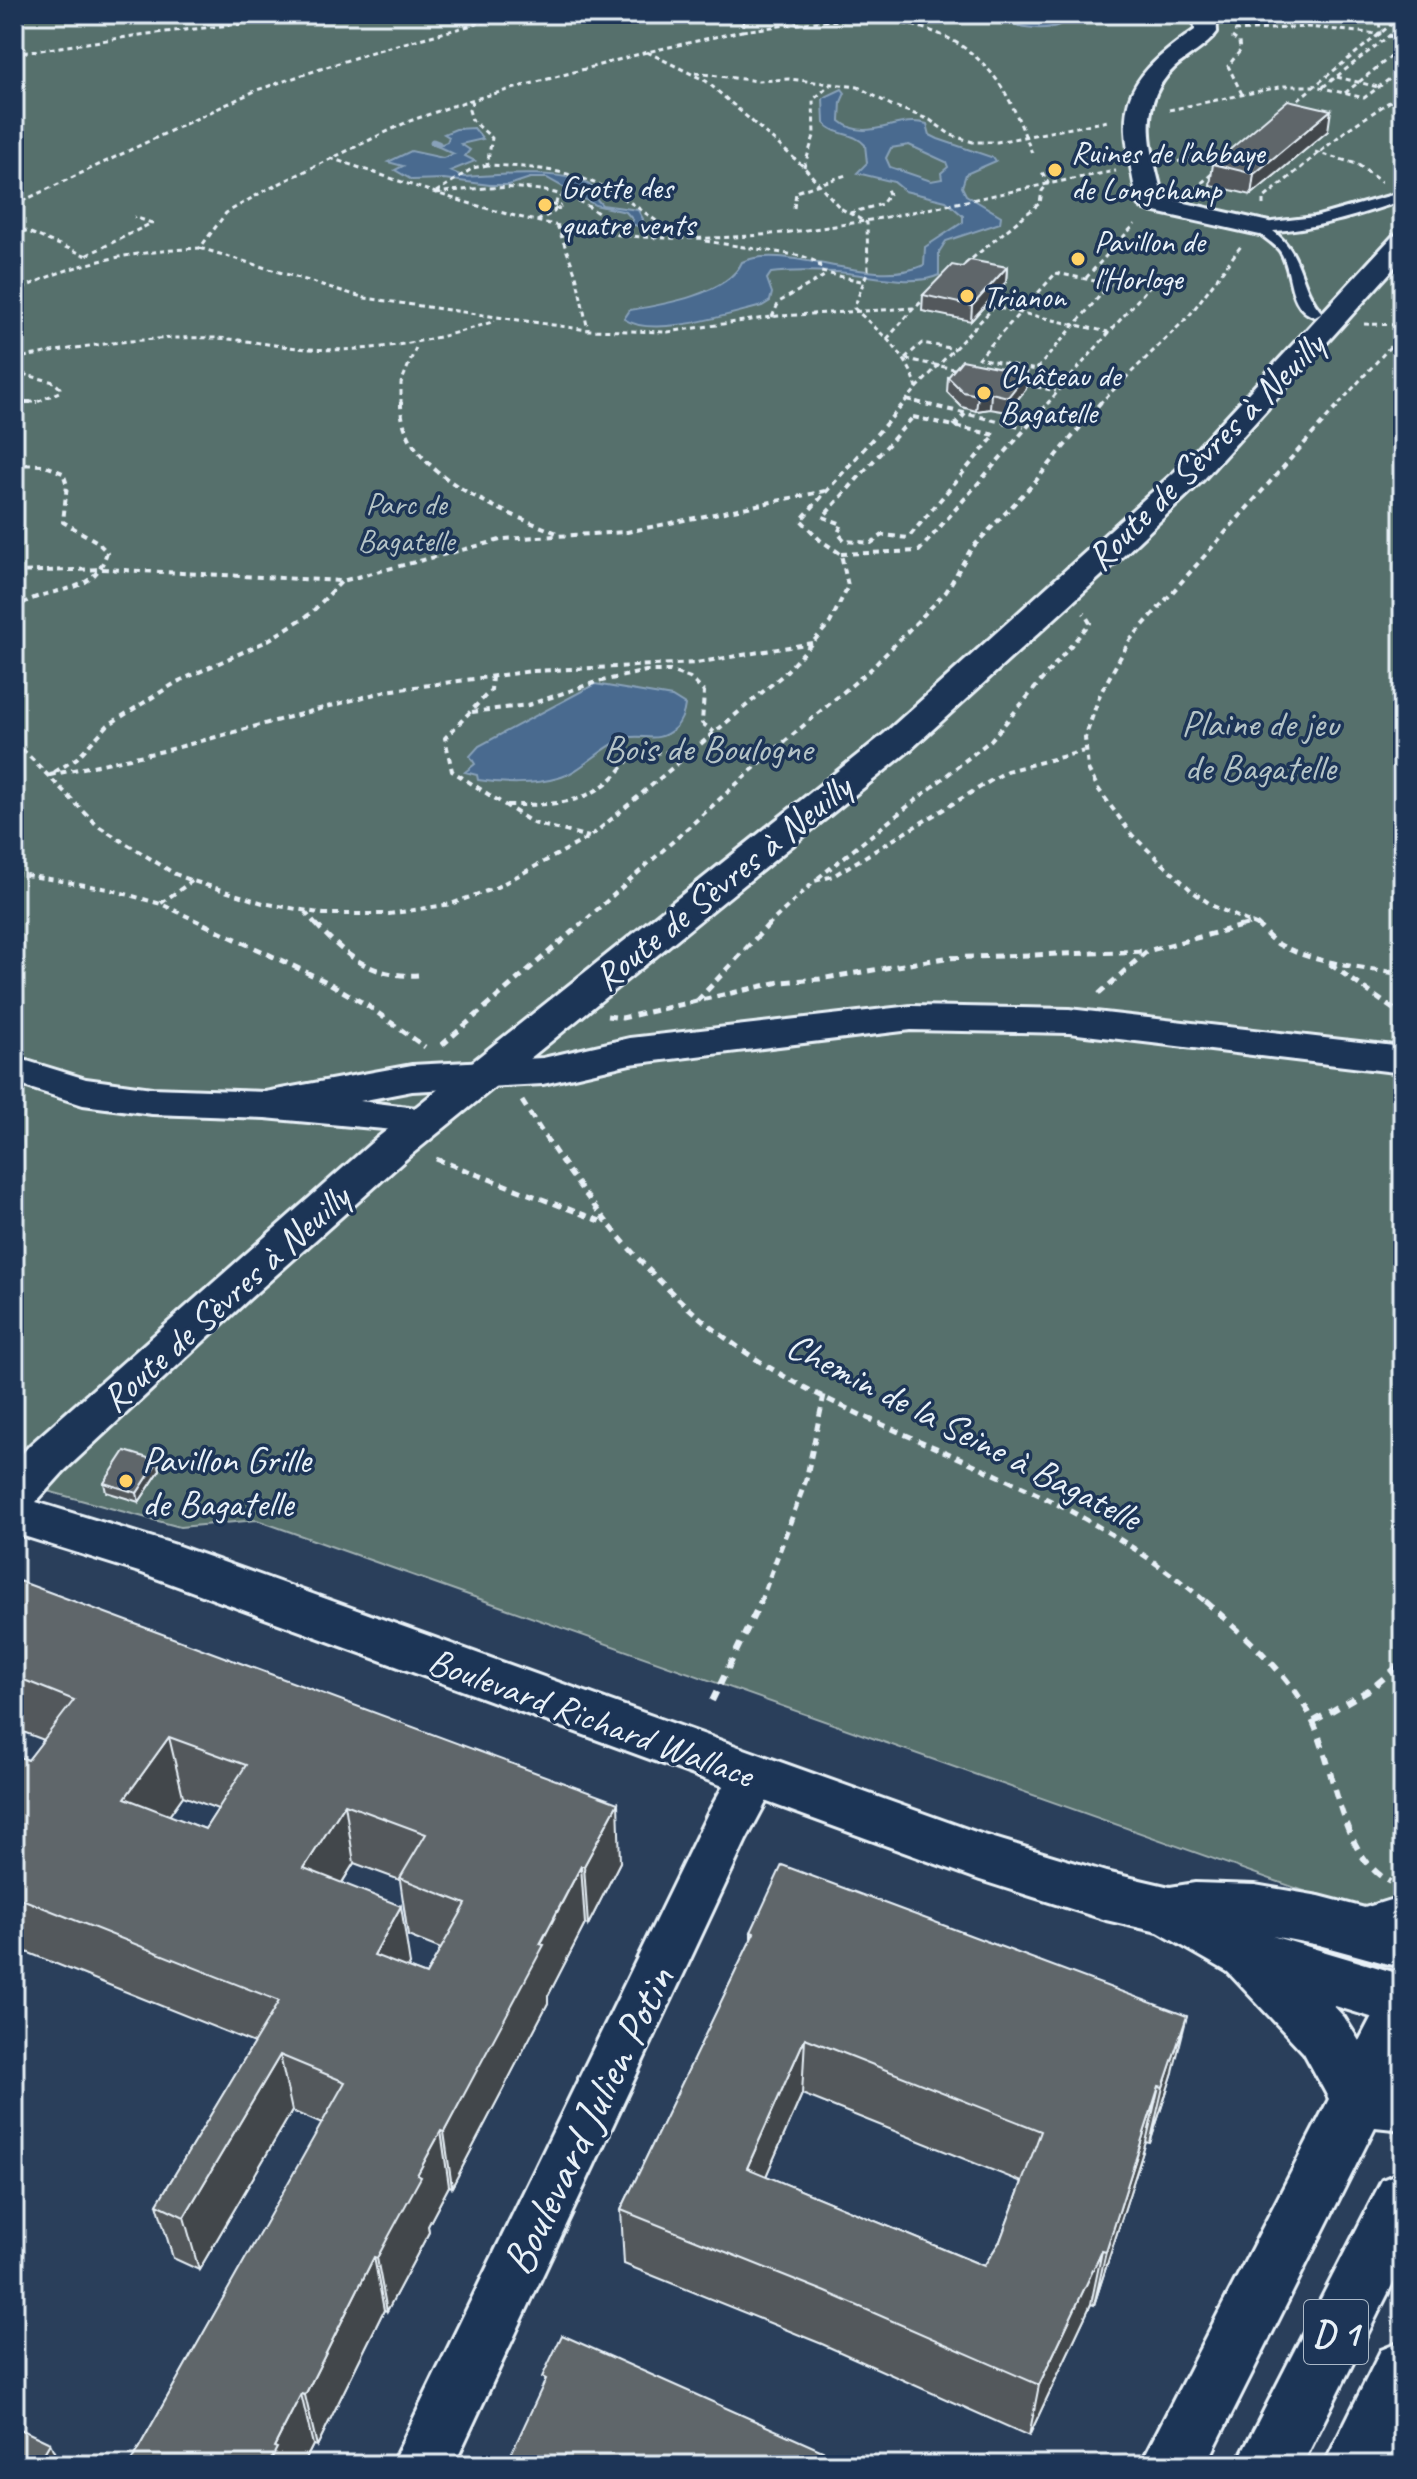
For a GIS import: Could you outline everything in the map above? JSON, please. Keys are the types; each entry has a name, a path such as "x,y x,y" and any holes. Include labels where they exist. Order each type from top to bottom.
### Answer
{"street":[{"path":"1205,14 1206,32 1170,59 1145,91 1137,115 1152,205 1260,227"},
{"name":"Route de Sèvres à Neuilly","path":"14,1494 47,1458 233,1288 431,1139 482,1076 897,742 1112,549 1192,473 1403,242"},
{"path":"265,1105 412,1078 543,1071 630,1051 911,1018 1069,1021 1403,1060"},
{"path":"539,1031 585,1037 630,1051"},
{"path":"14,1070 83,1092 152,1101 265,1105 431,1139"},
{"name":"Boulevard Richard Wallace","path":"14,1514 171,1564 980,1857 1106,1896 1170,1911 1248,1954 1378,1993"},
{"name":"Boulevard Julien Potin","path":"422,2465 755,1776"},
{"name":"Boulevard Richard Wallace","path":"1170,1911 1211,1904 1390,1931"},
{"path":"1248,1954 1382,2101"},
{"path":"1172,2465 1382,2101 1403,2013"},
{"name":"D 1","path":"1268,2465 1403,2200"},
{"path":"1356,2465 1403,2372"}],"lane":[{"path":"1260,227 1289,227 1336,218 1397,192"},
{"path":"1260,227 1286,250 1298,292 1308,309 1315,313"}],"path":[{"path":"14,54 147,34 335,14"},
{"path":"14,205 257,90 378,50 514,14"},
{"path":"742,31 745,14"},
{"path":"200,248 226,213 330,158 407,122 474,100 647,52 742,31 836,18 918,22 946,14"},
{"path":"1379,14 1380,34"},
{"path":"1291,106 1403,15"},
{"path":"918,22 971,46"},
{"path":"1322,88 1403,25"},
{"path":"1243,96 1228,66 1240,51 1239,42 1226,32 1312,27 1358,29 1403,39"},
{"path":"1345,93 1403,47"},
{"path":"977,51 1006,88 1015,112 1026,128 1032,153"},
{"path":"647,52 706,81 804,167 849,214 867,223"},
{"path":"690,72 758,81 789,79 858,87 891,105 930,120 965,141 997,142 1284,86 1315,86 1364,98 1403,69"},
{"path":"1336,77 1379,87"},
{"path":"804,167 814,136 813,100 831,84"},
{"path":"14,873 108,889 161,904 329,983 368,1006 432,1053 480,1015 771,753 872,668 946,592 971,549 1034,483 1090,413 1189,316 1249,236 1260,227 1263,199 1315,152 1367,113 1403,93"},
{"path":"474,100 469,110 472,120 492,138 487,165"},
{"path":"435,193 460,175 487,165 552,170 585,178 614,191 680,239 867,223 1048,183 1236,152 1226,161"},
{"path":"1315,152 1357,164 1397,192"},
{"path":"330,158 435,193 537,221 597,232 680,239 802,256 819,263 821,272 826,274 863,279"},
{"path":"1041,170 1048,183"},
{"path":"1197,215 1195,189 1216,170"},
{"path":"794,208 796,192 846,175"},
{"path":"955,272 1040,203 1042,191 1048,183"},
{"path":"435,193 530,189 562,196 603,215 605,219 597,232"},
{"path":"849,214 882,204 889,194 887,189"},
{"path":"537,221 562,196"},
{"path":"1085,279 1152,205"},
{"path":"552,207 565,206 562,206"},
{"path":"87,255 152,223 134,217"},
{"path":"867,223 868,270 854,308 904,359 915,374 917,388"},
{"path":"557,225 576,275 588,330"},
{"path":"14,226 91,259"},
{"path":"14,293 34,280 91,259 200,248 365,298 588,330 668,332 772,317 915,308"},
{"path":"1056,273 1110,284 1036,370 979,358 1021,313 1056,273"},
{"path":"772,317 779,302 826,274"},
{"path":"1109,332 994,307 917,388 801,520 820,540 841,554 859,556 890,550 919,551 1154,281"},
{"path":"887,339 935,290"},
{"path":"14,359 133,341 168,339 216,338 313,349 418,344 499,319"},
{"path":"1355,322 1373,326 1403,325"},
{"path":"1403,332 1130,640 1087,724 1084,751 1089,775 1137,843 1205,901 1254,923 1276,944 1329,964 1403,974"},
{"path":"904,359 924,342 955,349"},
{"path":"418,344 405,365 399,399 403,427 420,452 439,474 469,496 559,534"},
{"path":"904,359 968,372"},
{"path":"1002,372 1008,364"},
{"path":"14,372 54,382 60,388 59,392 37,402 14,402"},
{"path":"1011,381 1057,391"},
{"path":"908,400 1024,428"},
{"path":"954,426 965,414"},
{"path":"913,417 954,426 995,435 908,538 883,535 871,543 851,543 838,533 842,524 823,517 913,417"},
{"path":"14,418 14,426"},
{"path":"14,464 43,465 66,477 61,513 63,522 107,552 102,569 85,586 38,594 14,610"},
{"path":"14,572 102,569 342,581 504,539 627,532 826,491"},
{"path":"841,554 851,543"},
{"path":"14,741 98,826 175,874 193,881 263,903 304,911 378,915 451,904 495,888 590,837 784,674 830,623 848,586 841,554"},
{"path":"50,775 77,758 108,725 177,682 265,642 310,614 342,581"},
{"path":"696,1001 777,915 815,881 991,740 1090,623 1084,612"},
{"path":"50,775 168,750 386,691 492,676 696,663 813,643"},
{"path":"633,667 637,673"},
{"path":"472,712 528,705 608,678 668,672 694,682 706,699 702,723 714,732"},
{"path":"492,676 491,690 445,738 452,771 533,823 590,837"},
{"path":"815,881 833,876 1007,771 1084,751"},
{"path":"506,805 568,801 597,790 617,777 633,753 690,752"},
{"path":"161,904 193,881"},
{"path":"304,911 351,960 372,972 394,977 418,975"},
{"path":"606,1016 622,1018 780,982 820,979 945,958 1147,951 1254,923"},
{"path":"1069,1021 1147,951"},
{"path":"1329,964 1403,1016"},
{"path":"480,1015 488,1019"},
{"name":"Chemin de la Seine à Bagatelle","path":"482,1076 517,1092 557,1158 605,1222 693,1315 782,1375 982,1466 1092,1522 1158,1561 1205,1601 1286,1681 1314,1721 1356,1843 1372,1872"},
{"path":"431,1139 514,1186 605,1222"},
{"path":"712,1701 740,1649 775,1566 805,1480 824,1395"},
{"path":"1314,1721 1372,1688 1403,1662"}],"green space":[{"name":"Bois de Boulogne","path":"14,14 1403,14 1403,1926 257,1520 180,1527 14,1482"}],"water":[{"path":"1002,14 1031,14 1040,18 1051,14 1071,14 1059,25 1038,28 1015,25 1004,19"},
{"path":"842,89 845,93 840,121 850,127 861,130 916,122 927,124 930,135 994,158 996,161 966,174 962,187 966,195 1001,216 1000,223 946,241 939,252 939,275 928,279 902,280 819,271 771,273 767,279 772,293 770,301 762,306 672,326 637,325 624,319 630,310 676,301 709,290 734,273 742,262 760,257 781,257 879,272 902,271 924,265 925,247 963,222 963,216 946,201 905,191 894,182 857,173 867,163 865,145 824,123 823,98","holes":["909,145 946,162 948,167 941,173 942,179 931,181 890,167 886,158 891,148"]},
{"path":"474,128 483,139 461,144 470,150 465,156 475,161 450,171 465,177 532,174 583,182 593,188 593,195 602,205 638,210 643,219 641,227 631,224 633,220 626,212 595,205 547,178 530,178 509,185 444,179 412,180 395,170 403,166 388,162 411,151 443,158 454,154 437,146 447,142 449,137 444,134 456,129"},
{"path":"595,684 672,697 685,705 683,714 677,726 668,733 618,741 558,778 528,783 497,782 478,780 477,775 465,772 475,764 470,756 479,746"}],"building":[{"path":"1288,100 1331,110 1254,174 1213,164"},
{"path":"970,260 1007,267 972,306 923,295 952,265 962,267"},
{"path":"962,360 1027,373 1008,397 963,392 948,377"},
{"path":"125,1451 158,1461 137,1493 104,1483"},
{"path":"14,1579 618,1803 584,1866 581,1866 540,1944 544,1945 444,2132 441,2131 417,2175 421,2177 377,2258 374,2257 305,2395 301,2394 268,2465 129,2465 345,2082 280,2055 184,2217 157,2204 279,2001 14,1896 14,1755 28,1760 74,1700 14,1676","holes":["169,1737 246,1765 205,1829 125,1798","345,1804 426,1834 400,1878 466,1904 426,1975 374,1955 401,1906 304,1868"]},
{"path":"782,1865 1187,2016 1163,2087 1159,2086 1106,2252 1102,2251 1039,2385 826,2292 621,2210 754,1933 751,1932","holes":["805,2038 1041,2131 1000,2241 984,2266 747,2168"]},
{"path":"562,2335 854,2465 506,2465 546,2379 542,2377"},
{"path":"14,2426 50,2443 37,2465 14,2465"}],"waterway":[{"path":"433,142 438,144"}],"place":[{"name":"Ruines de l'abbaye de Longchamp","path":"1055,170"},
{"name":"Grotte des quatre vents","path":"545,205"},
{"name":"Pavillon de l'Horloge","path":"1078,259"},
{"name":"Trianon","path":"967,296"},
{"name":"Château de Bagatelle","path":"984,393"},
{"name":"Pavillon Grille de Bagatelle","path":"126,1481"}],"park label":[{"name":"Parc de Bagatelle","path":"406,522"},
{"name":"Plaine de jeu de Bagatelle","path":"1260,745"}]}
